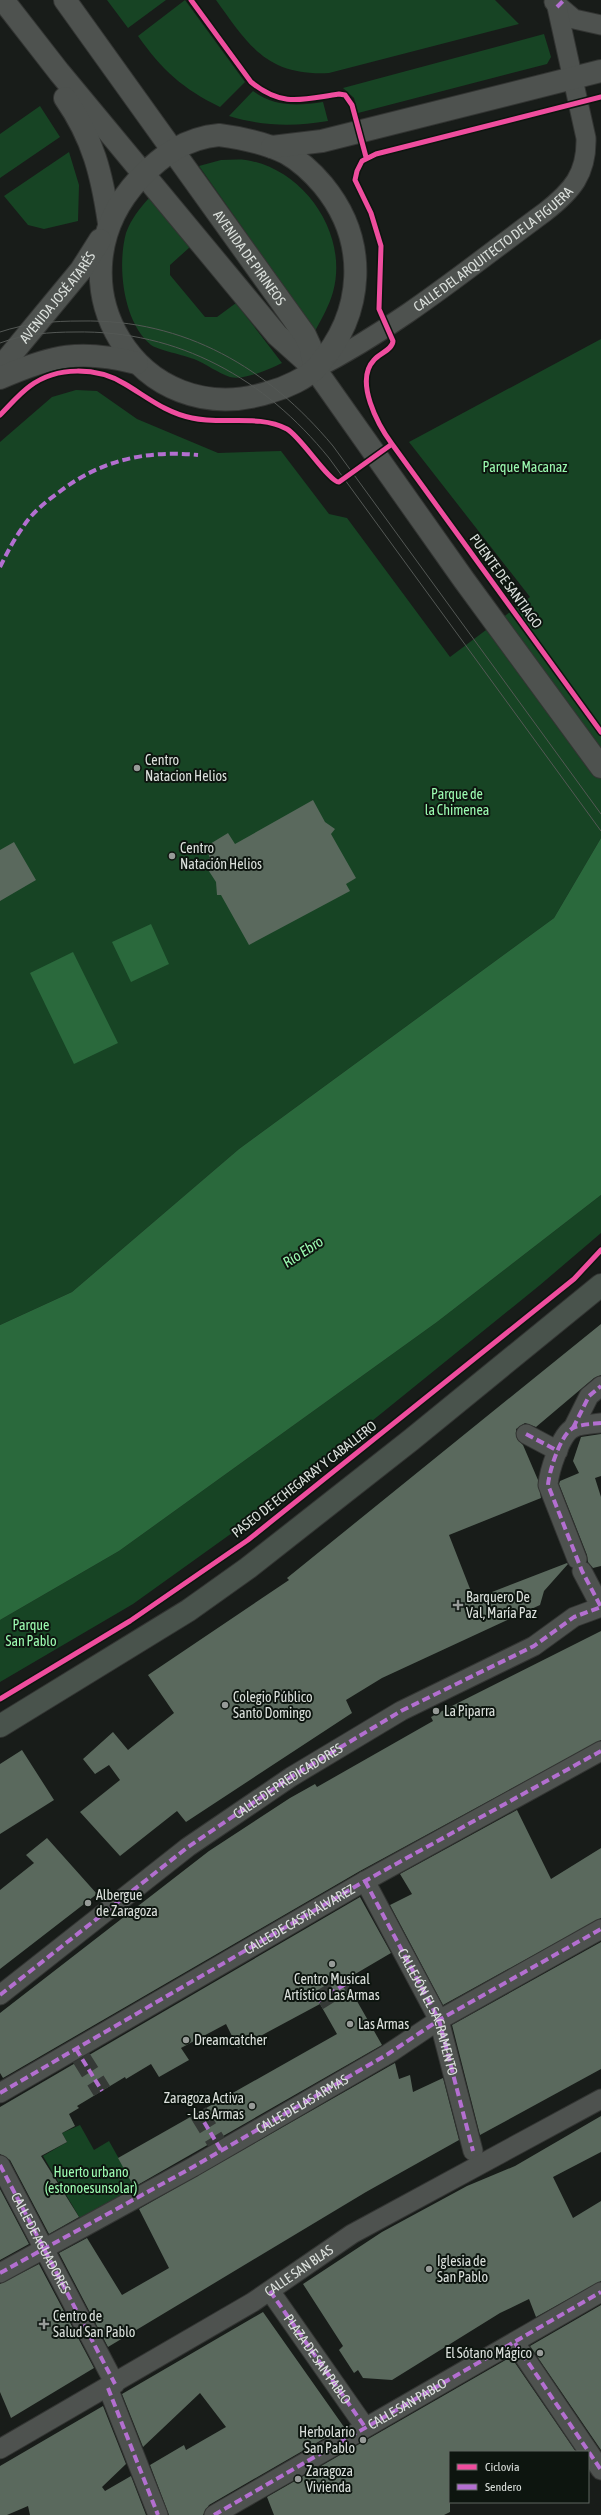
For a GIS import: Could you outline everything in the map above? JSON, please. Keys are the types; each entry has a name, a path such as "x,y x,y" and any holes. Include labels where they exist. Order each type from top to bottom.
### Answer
{"main road":[{"name":"AVENIDA DE PIRINEOS","path":"3,0 23,27 277,335 314,370"},
{"name":"AVENIDA DE PIRINEOS","path":"65,0 305,335 310,346 314,370"},
{"path":"23,27 50,79 83,127 95,153 109,223"},
{"path":"272,147 322,141 601,71"},
{"path":"219,136 242,138 272,147 301,163 334,198 351,236 356,259 351,305 341,331 314,370 278,390 232,400 208,398 182,391 158,380 137,363 121,343 103,297 100,272 102,248 109,223 124,197 144,174 173,150 200,137 219,136"},
{"name":"AVENIDA JOSÉ ATARÉS","path":"0,368 82,270 109,223"},
{"name":"AVENIDA JOSÉ ATARÉS","path":"0,378 43,360 72,354 117,358 137,363"},
{"path":"314,370 464,580 601,767"},
{"path":"0,1726 189,1610 248,1568 412,1440 601,1285"}],"street":[{"path":"558,2 578,21 601,25"},
{"name":"CALLE DEL ARQUITECTO DE LA FIGUERA","path":"314,370 357,348 387,328 545,212 568,191 582,171 586,151 584,125 558,2"},
{"path":"595,1391 573,1428 567,1433 548,1475 548,1485 579,1565 601,1607"},
{"path":"573,1428 601,1422"},
{"path":"526,1434 558,1451"},
{"name":"CALLE DE PREDICADORES","path":"0,1995 188,1847 291,1777 401,1711 534,1646 574,1617 601,1607"},
{"name":"CALLE DE CASTA ÁLVAREZ","path":"0,2093 78,2052 365,1881 601,1751"},
{"name":"CALLEJÓN EL SACRAMENTO","path":"365,1881 439,2020 473,2151"},
{"name":"CALLE DE LAS ARMAS","path":"0,2273 219,2147 388,2054 439,2020 601,1930"},
{"name":"CALLE SAN BLAS","path":"0,2449 112,2386 270,2291 352,2234 601,2099"},
{"name":"CALLE DE AGUADORES","path":"0,2165 44,2248 112,2386 158,2515"},
{"name":"PLAZA DE SAN PABLO","path":"270,2291 365,2427"},
{"name":"CALLE SAN PABLO","path":"214,2515 365,2427 515,2343 601,2292"},
{"path":"515,2343 588,2451"},
{"path":"589,2452 601,2470"}],"green space":[{"path":"107,0 166,0 128,28"},
{"path":"185,0 245,82 220,107 195,93 174,78 156,59 138,36"},
{"path":"216,0 495,0 519,24 329,73 308,73 290,69 275,63 262,55 239,31"},
{"path":"544,34 551,57 547,64 358,113 354,98 343,88"},
{"path":"253,91 278,103 304,104 323,102 328,121 290,125 266,124 229,116"},
{"path":"40,106 60,137 0,178 0,134"},
{"path":"69,152 79,185 78,221 44,229 28,225 4,196"},
{"path":"221,160 246,160 267,166 286,176 303,190 317,208 328,227 334,248 336,270 333,292 315,331 199,166"},
{"path":"149,198 190,247 170,265 170,275 205,317 217,317 236,303 282,363 249,376 235,378 230,377 194,359 154,347 142,335 128,308 122,261 123,246 130,223"},
{"path":"601,339 601,838 554,918 239,1149 72,1292 0,1325 0,442 52,397 76,390 97,391 137,419 218,453 281,451 329,514 347,518 450,657 530,597 409,442"},
{"name":"Parque San Pablo","path":"601,1195 601,1233 540,1285 246,1523 133,1604 0,1682 0,1620 119,1551 437,1322"},
{"name":"Huerto urbano (estonoesunsolar)","path":"80,2125 94,2150 109,2141 136,2189 81,2220 43,2156 67,2142 62,2133"}],"water":[{"name":"Río Ebro","path":"601,838 601,1195 437,1322 119,1551 0,1620 0,1325 72,1292 239,1149 554,918"},
{"path":"151,924 169,964 131,982 112,942"},
{"path":"73,952 118,1043 74,1064 30,973"}],"building":[{"path":"313,800 325,822 335,829 331,834 356,878 346,884 350,891 249,945 221,895 217,895 216,882 203,862 210,858 205,847 228,833 235,844"},
{"path":"14,842 36,880 0,901 0,850"},
{"path":"601,1324 601,1375 594,1378 536,1427 525,1423 516,1429 517,1439 523,1445 538,1480 541,1498 449,1535 474,1599 567,1563 568,1564 544,1591 540,1605 382,1678 346,1700 352,1713 186,1822 177,1811 120,1856 80,1812 120,1780 109,1765 95,1774 83,1759 113,1732 128,1750 174,1713 148,1675 289,1580 287,1578"},
{"path":"601,1434 601,1476 595,1478 601,1497 601,1566 593,1568 588,1562 587,1555 559,1484 560,1481 579,1473 573,1461 581,1437"},
{"path":"601,1631 601,1740 360,1871 3,2078 0,2073 0,2013 209,1851 290,1798 315,1784 317,1787 433,1721 431,1717"},
{"path":"22,1750 54,1800 0,1834 0,1764"},
{"path":"517,1810 551,1879 601,1848 601,1918 443,2005 390,1905 412,1894 400,1874"},
{"path":"47,1838 97,1894 0,1969 0,1890 34,1863 26,1855"},
{"path":"360,1897 391,1953 345,1980 382,2045 134,2187 118,2158 337,2034 320,2004 238,2048 226,2024 181,2048 189,2060 159,2077 151,2064 126,2079 125,2077 77,2106 79,2108 69,2114 75,2126 62,2133 67,2142 41,2156 79,2217 49,2234 10,2160 0,2154 0,2107"},
{"path":"601,1942 601,2069 480,2135 452,2025"},
{"path":"395,2063 399,2079 410,2075 413,2092 443,2078 459,2140 366,2192 108,2347 59,2253 87,2238 122,2295 169,2268 139,2209"},
{"name":"Iglesia de San Pablo","path":"601,2116 601,2152 553,2177 573,2218 601,2201 601,2281 536,2317 529,2299 500,2313 392,2380 363,2378 358,2370 354,2373 339,2350 343,2346 303,2284 382,2232 467,2186 515,2166"},
{"path":"0,2189 29,2244 0,2260"},
{"name":"Centro de Salud San Pablo","path":"39,2264 94,2368 11,2418 0,2392 0,2284"},
{"path":"601,2305 601,2450 530,2346"},
{"path":"263,2312 344,2427 209,2505 203,2515 169,2515 150,2465 184,2445 186,2450 226,2427 200,2393 143,2447 122,2394"},
{"path":"511,2357 575,2451 449,2451 450,2512 444,2515 274,2515 267,2497"},
{"path":"103,2406 126,2464 102,2487 105,2491 131,2476 146,2515 30,2515 28,2506 7,2515 0,2515 0,2466"}],"tunnel":[{"path":"318,2001 347,1983"},
{"path":"80,2056 102,2091"},
{"path":"198,2112 217,2143"}],"tram line":[{"path":"0,332 30,325 71,321 119,323 155,329 189,339 222,354 252,372 281,393 308,418 333,446 601,814"},
{"path":"0,343 28,336 66,332 113,334 150,340 184,350 217,365 248,383 277,405 304,430 329,458 601,831"}],"marked path":[{"path":"557,7 564,0"},
{"path":"0,567 17,536 34,513 43,504 90,472 107,465 142,456 160,454 198,455"},
{"path":"573,1428 589,1396 601,1386"},
{"path":"601,1423 587,1424 573,1428 568,1432 556,1454 550,1472 548,1485 582,1571 601,1607"},
{"path":"526,1434 558,1451"},
{"path":"0,1995 188,1847 291,1777 401,1711 534,1646 574,1617 601,1607"},
{"path":"0,2093 365,1881 601,1751"},
{"path":"365,1881 439,2020 473,2151"},
{"path":"0,2273 193,2167 388,2054 439,2020 601,1929"},
{"path":"318,2001 347,1983"},
{"path":"76,2049 102,2091"},
{"path":"198,2112 221,2150"},
{"path":"0,2165 115,2384"},
{"path":"270,2291 365,2427"},
{"path":"214,2515 601,2292"},
{"path":"515,2343 588,2451"},
{"path":"108,2388 158,2515"},
{"path":"589,2452 601,2470"}],"cycle path":[{"path":"191,0 251,82 262,90 273,96 294,100 339,94 345,95 352,105 366,157"},
{"path":"0,415 22,392 41,379 65,372 77,371 102,374 114,378 157,404 183,416 216,421 265,422 287,429 300,441 322,468 339,482 392,444 380,426 370,403 367,391 366,379 368,369 374,360 391,346 393,341 379,309 381,246 371,213 355,180 357,171 362,161 376,154 601,97"},
{"name":"PUENTE DE SANTIAGO","path":"392,444 601,732"},
{"name":"PASEO DE ECHEGARAY Y CABALLERO","path":"0,1699 130,1621 248,1540 574,1279 601,1250"}],"place":[{"name":"Centro Natacion Helios","path":"137,768"},
{"name":"Centro Natación Helios","path":"172,856"},
{"name":"Barquero De Val, María Paz","path":"458,1605"},
{"name":"Colegio Público Santo Domingo","path":"225,1705"},
{"name":"La Piparra","path":"436,1711"},
{"name":"Albergue de Zaragoza","path":"88,1903"},
{"name":"Centro Musical Artístico Las Armas","path":"332,1964"},
{"name":"Las Armas","path":"350,2024"},
{"name":"Dreamcatcher","path":"186,2040"},
{"name":"Zaragoza Activa - Las Armas","path":"252,2106"},
{"name":"Iglesia de San Pablo","path":"429,2269"},
{"name":"Centro de Salud San Pablo","path":"44,2324"},
{"name":"El Sótano Mágico","path":"540,2353"},
{"name":"Herbolario San Pablo","path":"363,2440"},
{"name":"Zaragoza Vivienda","path":"298,2479"}],"park label":[{"name":"Parque Macanaz","path":"525,467"},
{"name":"Parque de la Chimenea","path":"457,802"}]}
